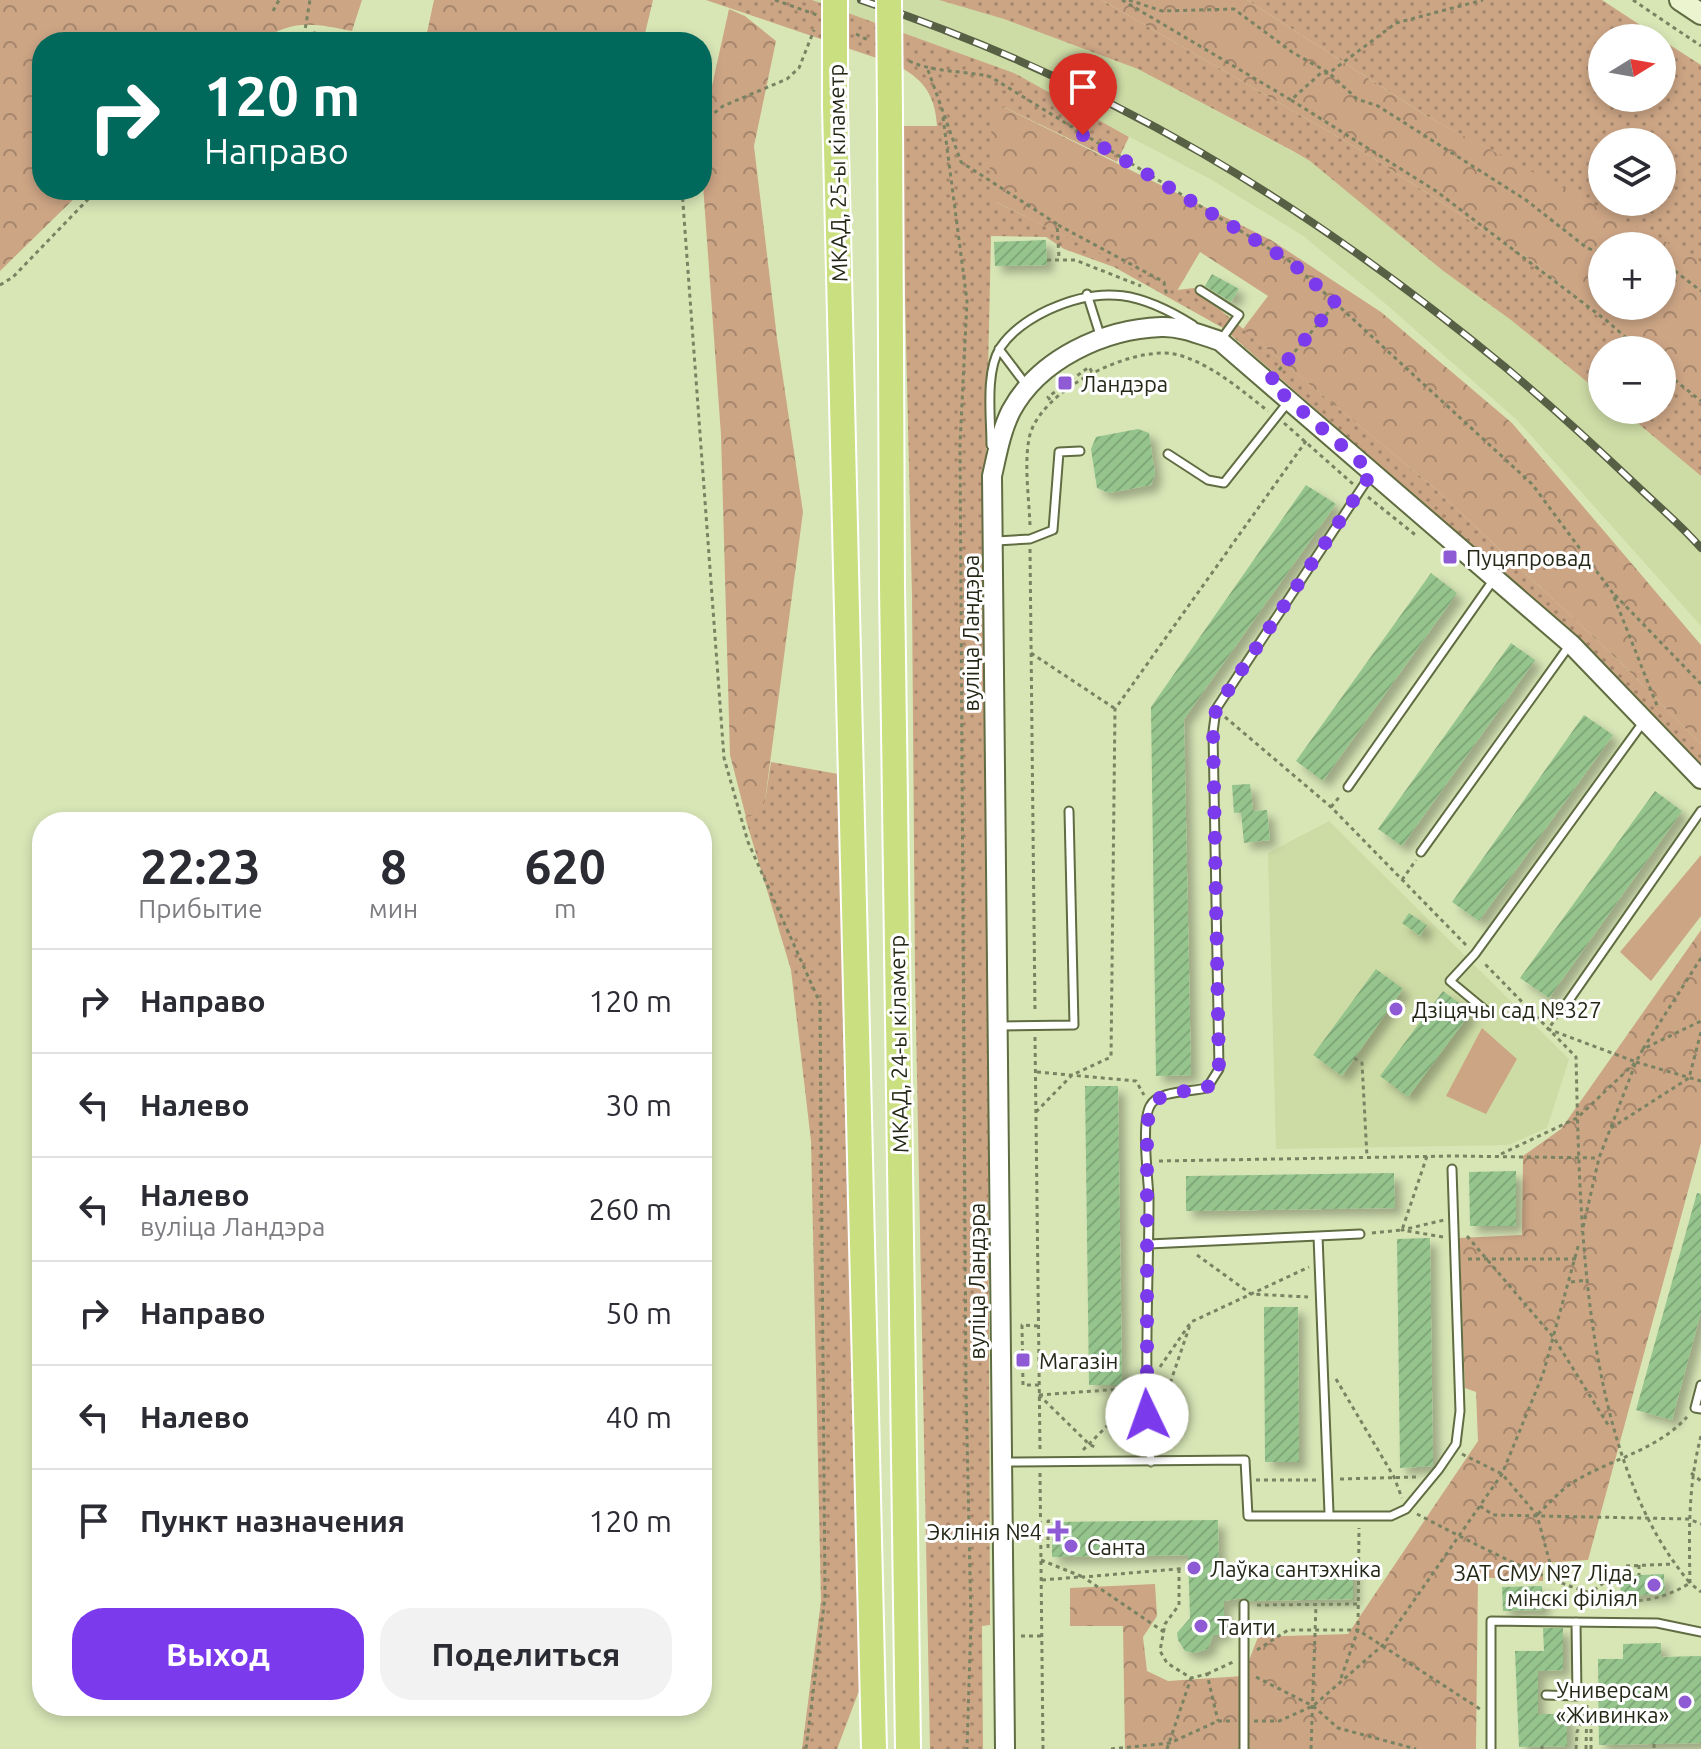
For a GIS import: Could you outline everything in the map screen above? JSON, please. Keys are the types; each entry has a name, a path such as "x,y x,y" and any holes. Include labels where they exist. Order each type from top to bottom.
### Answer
{"highway":[{"name":"МКАД, 25-ы кіламетр","path":"835,0 840,346"},
{"name":"МКАД, 24-ы кіламетр","path":"889,0 892,585 908,1749"},
{"name":"МКАД, 24-ы кіламетр","path":"840,346 874,1749"}],"main road":[{"path":"1680,0 1701,14"}],"street":[{"name":"вуліца Ландэра","path":"1005,1749 992,476 1004,427 1028,387 1054,364 1101,339 1163,326 1220,341 1651,714 1701,779"}],"lane":[{"path":"992,476 994,367 999,349 1020,325 1087,294 1130,296 1165,307 1220,341 1239,315 1200,290"},
{"path":"1087,294 1101,339"},
{"path":"999,349 1028,387"},
{"path":"1168,454 1208,480 1224,483 1290,399"},
{"path":"994,541 1030,539 1053,530 1059,452 1080,451"},
{"path":"1151,1462 1145,1387 1149,1244 1147,1126 1150,1106 1161,1096 1207,1088 1219,1069 1213,732 1216,709 1372,472"},
{"path":"1348,787 1495,576"},
{"path":"1421,852 1571,644"},
{"path":"1485,1010 1450,981 1475,954 1651,714"},
{"path":"998,1026 1074,1025 1069,811"},
{"path":"1565,1006 1701,811"},
{"path":"1001,1462 1245,1460 1248,1516 1329,1513 1391,1516 1406,1509 1452,1449 1460,1411 1452,1169"},
{"path":"1149,1244 1360,1234"},
{"path":"1318,1236 1329,1513"},
{"path":"1698,1409 1701,1385"},
{"path":"1244,1604 1244,1749"},
{"path":"1491,1749 1491,1621 1657,1623 1701,1632"},
{"path":"1546,1695 1577,1696 1576,1622"}],"path":[{"path":"273,11 279,0"},
{"path":"305,32 310,0"},
{"path":"712,115 723,106 787,79 799,68 822,17 775,0"},
{"path":"1122,0 1436,191 1622,336"},
{"path":"1129,0 1162,11 1234,9 1292,52 1329,73 1357,99 1378,106 1526,200 1588,248"},
{"path":"1291,100 1321,73 1329,73 1396,23 1483,0"},
{"path":"1633,0 1701,46"},
{"path":"848,30 875,43"},
{"path":"1694,41 1701,31"},
{"path":"901,57 928,70 963,70 991,77 1291,262 1532,484 1612,592 1701,684"},
{"path":"928,70 961,162 1057,224 1164,282 1167,297 1113,273 1059,258 1047,260"},
{"path":"943,117 967,301 960,461 966,1390 971,1621 967,1749"},
{"path":"0,285 13,277 87,200"},
{"path":"683,200 724,758 748,842 820,1003 825,1597 806,1749"},
{"path":"1057,224 1059,258"},
{"path":"1676,272 1701,291"},
{"path":"1269,382 1336,303"},
{"path":"1043,1749 1029,437 1051,401 1048,397 1089,367 1092,372 1149,354 1174,354 1199,363 1277,417 1421,539"},
{"path":"1676,381 1701,401"},
{"path":"1036,1113 1072,1075 1111,1057 1115,709 1306,441"},
{"path":"1612,592 1651,714"},
{"path":"1031,653 1115,709"},
{"path":"1216,709 1331,807 1576,1057 1581,1238 1612,1431"},
{"path":"1331,807 1348,787"},
{"path":"1402,880 1421,852"},
{"path":"1383,1645 1502,1474 1543,1374 1576,1259 1599,1158 1636,1062 1701,958"},
{"path":"1548,1029 1565,1006"},
{"path":"1643,1049 1701,1021"},
{"path":"1548,1029 1636,1062 1701,1081"},
{"path":"1611,1128 1689,1078 1701,1032"},
{"path":"1354,1058 1362,1063 1367,1157"},
{"path":"1498,1156 1577,1118 1636,1062"},
{"path":"1036,1072 1136,1081 1150,1106"},
{"path":"1402,1230 1427,1156"},
{"path":"1148,1161 1427,1156 1599,1158"},
{"path":"1360,1234 1402,1230 1453,1218 1554,1338 1612,1431 1650,1519 1674,1564 1701,1592"},
{"path":"1402,1230 1453,1239"},
{"path":"1181,1242 1251,1294 1307,1296 1311,1311"},
{"path":"1454,1259 1576,1259"},
{"path":"1061,1462 1090,1445 1145,1387 1191,1322 1319,1262"},
{"path":"1570,1282 1588,1280"},
{"path":"1150,1443 1191,1322"},
{"path":"1038,1326 1022,1325 1023,1385 1039,1385"},
{"path":"1323,1356 1394,1477 1406,1509 1458,1536 1554,1578 1621,1600 1667,1597 1690,1583"},
{"path":"1039,1395 1145,1387"},
{"path":"1039,1395 1090,1445 1102,1450"},
{"path":"1537,1515 1573,1482 1624,1459 1675,1430 1698,1409"},
{"path":"1690,1583 1691,1473 1701,1436"},
{"path":"1452,1449 1502,1474 1537,1515 1554,1578"},
{"path":"1691,1473 1701,1481"},
{"path":"1480,1506 1493,1515 1689,1519 1701,1524"},
{"path":"1340,1681 1358,1630 1359,1516"},
{"path":"1041,1548 1050,1548 1048,1521 1056,1521"},
{"path":"1041,1560 1083,1577 1164,1632"},
{"path":"1593,1591 1614,1572 1639,1565 1674,1564"},
{"path":"1639,1565 1639,1575"},
{"path":"1650,1565 1650,1575"},
{"path":"1041,1580 1189,1568"},
{"path":"1179,1569 1179,1605 1164,1632 1160,1651 1167,1663 1191,1678 1243,1659 1288,1630 1358,1630 1491,1716"},
{"path":"1179,1592 1184,1592"},
{"path":"1244,1604 1357,1604"},
{"path":"1311,1749 1316,1605"},
{"path":"1227,1663 1313,1706 1338,1728 1416,1749"},
{"path":"1207,1674 1218,1721"},
{"path":"1167,1749 1191,1678"},
{"path":"1576,1749 1577,1732 1587,1709"},
{"path":"1591,1749 1591,1715 1599,1715"}],"shaded area":[{"path":"812,0 939,0 1004,19 1138,69 1310,161 1442,270 1511,320 1588,383 1588,424 1639,424 1701,476 1701,626 1517,420 1302,235 1212,180 1014,73"},
{"name":"Дзіцячы сад №327","path":"1329,821 1569,1059 1547,1128 1508,1145 1276,1149 1268,853"}],"green space":[{"path":"0,0 362,0 352,31 304,25 276,32 32,32 32,200 73,200 0,271"},
{"path":"434,0 653,0 645,32 427,32"},
{"path":"706,0 812,0 1014,73 1129,137 1117,162 1004,107 996,202 1177,290 1194,288 1431,485 1619,661 1701,744 1701,768 1579,641 1223,328 1114,267 1064,249 1046,237 991,236 986,465 990,1625 982,1626 983,1749 930,1749 915,973 912,596 901,126 937,126 936,115 926,88 913,75 894,64"},
{"path":"939,0 1102,0 1362,151 1534,262 1588,307 1588,320 1603,320 1622,336 1588,336 1588,383 1511,320 1442,270 1310,161 1138,69 1004,19"},
{"path":"1102,0 1247,0 1430,118 1588,201 1588,216 1616,216 1647,232 1588,232 1588,307 1534,262 1362,151"},
{"path":"1247,0 1602,0 1639,24 1588,24 1588,112 1676,112 1676,49 1701,65 1701,263 1676,250 1676,232 1643,232 1613,216 1676,216 1676,128 1588,128 1588,203 1430,118"},
{"path":"729,9 745,16 776,41 754,146 777,338 803,512 765,801 759,814 746,817 730,755 721,435 704,200 712,200 712,86"},
{"path":"1004,107 1271,240 1381,312 1512,423 1701,645 1701,744 1619,661 1431,485 1243,329 1268,296 1200,252 1177,291 996,202 989,186 992,117"},
{"path":"1676,247 1698,259 1701,263 1701,402 1676,381 1676,336 1622,336 1603,320 1676,320"},
{"path":"1676,381 1701,402 1701,476 1639,424 1676,424"},
{"path":"771,762 838,774 865,1675 837,1749 802,1749 821,1601 811,1141 791,970 745,817 757,814 765,801"},
{"path":"1701,855 1701,916 1651,981 1620,952"},
{"path":"1701,930 1701,1143 1588,1560 1543,1563 1543,1581 1478,1577 1476,1749 1125,1749 1123,1626 1070,1626 1070,1588 1155,1584 1157,1616 1143,1637 1147,1671 1168,1681 1243,1676 1258,1637 1348,1634 1478,1441 1476,1392 1465,1388 1459,1238 1522,1235 1523,1156 1561,1129"},
{"path":"1482,1028 1517,1059 1486,1114 1446,1096"}],"building":[{"path":"1046,240 1047,265 995,266 994,242"},
{"path":"1212,274 1239,289 1231,302 1205,286"},
{"path":"1138,429 1149,433 1155,474 1151,485 1109,493 1097,488 1091,449 1096,437"},
{"path":"1306,485 1336,504 1184,719 1191,1075 1156,1076 1151,707"},
{"path":"1431,573 1457,593 1323,781 1296,761"},
{"path":"1511,643 1535,660 1402,846 1378,829"},
{"path":"1584,715 1613,735 1479,921 1452,902"},
{"path":"1250,784 1253,811 1234,813 1232,785"},
{"path":"1655,791 1682,811 1549,998 1520,978"},
{"path":"1267,810 1270,840 1244,843 1241,812"},
{"path":"1409,913 1427,925 1420,936 1402,923"},
{"path":"1376,969 1403,989 1342,1076 1313,1055"},
{"path":"1443,991 1471,1012 1408,1097 1380,1076"},
{"path":"1085,1086 1118,1086 1122,1385 1089,1385"},
{"path":"1516,1171 1516,1226 1470,1226 1469,1172"},
{"path":"1394,1173 1395,1208 1186,1211 1186,1176"},
{"path":"1697,1193 1701,1194 1701,1312 1672,1420 1636,1410"},
{"path":"1430,1238 1433,1466 1400,1468 1397,1239"},
{"path":"1264,1307 1298,1307 1299,1462 1265,1462"},
{"path":"1218,1520 1219,1567 1353,1564 1353,1599 1249,1601 1243,1598 1224,1601 1224,1635 1213,1635 1208,1649 1194,1653 1185,1651 1177,1633 1190,1618 1188,1555 1052,1557 1052,1522"},
{"path":"1664,1574 1665,1594 1621,1596 1620,1576"},
{"path":"1542,1586 1543,1610 1503,1611 1502,1587"},
{"path":"1543,1628 1563,1628 1563,1670 1538,1671 1538,1714 1567,1714 1567,1746 1519,1747 1515,1651 1544,1651"},
{"path":"1661,1643 1661,1657 1701,1656 1701,1743 1599,1745 1598,1659 1623,1659 1623,1644"}],"railway":[{"path":"861,0 1038,69 1201,152 1278,200 1354,251 1505,367 1604,455 1701,548"}],"place":[{"name":"Ландэра","path":"1065,383"},
{"name":"Пуцяпровад","path":"1450,557"},
{"name":"Дзіцячы сад №327","path":"1396,1009"},
{"name":"Магазін","path":"1023,1360"},
{"name":"Эклінія №4","path":"1058,1531"},
{"name":"Санта","path":"1071,1546"},
{"name":"Лаўка сантэхніка","path":"1194,1568"},
{"name":"ЗАТ СМУ №7 Ліда, мінскі філіял","path":"1654,1585"},
{"name":"Таити","path":"1201,1626"},
{"name":"Универсам «Живинка»","path":"1685,1702"}],"route":[{"path":"1083,135 1291,262 1336,303 1269,382 1372,472 1216,709 1213,732 1221,1046 1219,1069 1207,1088 1161,1096 1150,1106 1147,1126 1147,1415"}]}
